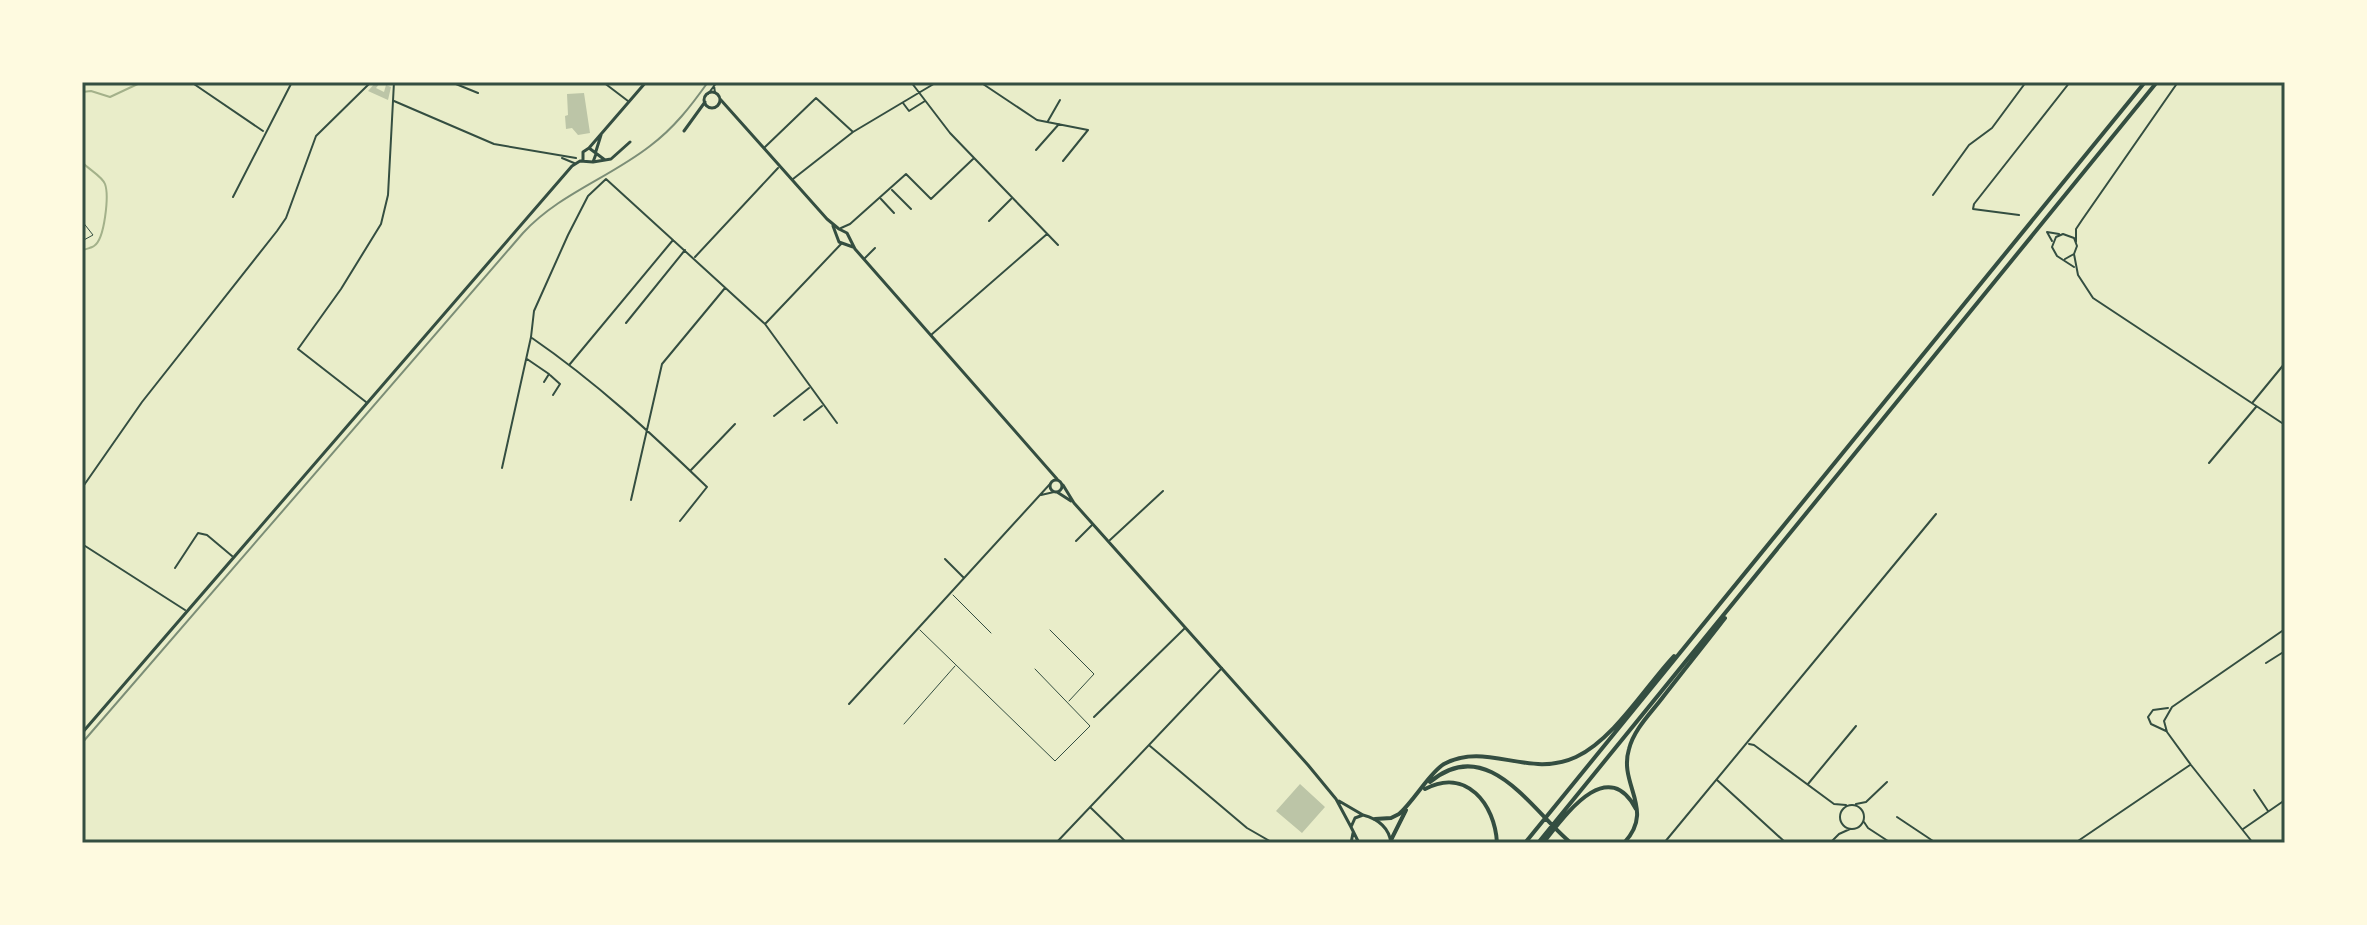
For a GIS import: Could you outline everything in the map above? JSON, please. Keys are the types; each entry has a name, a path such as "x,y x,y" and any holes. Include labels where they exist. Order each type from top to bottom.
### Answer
{"highway":[{"path":"1525,843 2145,82"},
{"path":"1541,843 2157,82"},
{"path":"1624,843 1633,832 1637,813 1636,797 1626,763 1634,735 1747,586"},
{"path":"1375,819 1391,818 1408,805 1432,774 1445,763 1468,757 1493,757 1539,765 1560,763 1580,755 1605,735 1695,634"},
{"path":"1425,786 1450,770 1477,767 1506,779 1571,843"},
{"path":"1419,793 1443,782 1455,782 1469,788 1489,810 1496,826 1497,843"},
{"path":"1541,843 1579,801 1598,788 1612,787 1622,792 1631,800 1637,813"},
{"path":"1391,842 1408,805"}],"street":[{"path":"191,82 265,133"},
{"path":"233,197 292,82"},
{"path":"82,488 142,402 286,218 316,136 371,82"},
{"path":"367,403 298,349 341,289 381,224 388,195 394,82"},
{"path":"451,82 478,93"},
{"path":"603,82 629,101"},
{"path":"82,733 646,82"},
{"path":"911,82 974,158 1058,245"},
{"path":"792,180 853,132 937,82"},
{"path":"980,82 1037,120 1088,130 1063,161"},
{"path":"1933,195 1969,145 1992,128 2026,82"},
{"path":"2019,215 1973,209 2070,82"},
{"path":"2178,82 2076,229 2075,267 2093,298 2285,425"},
{"path":"716,83 715,93 720,99 831,223 847,233"},
{"path":"696,118 716,83"},
{"path":"708,94 715,93"},
{"path":"765,148 816,98 853,132"},
{"path":"717,106 720,99"},
{"path":"393,100 494,144 574,163"},
{"path":"902,102 909,111 926,100"},
{"path":"1047,122 1060,100"},
{"path":"705,102 711,107"},
{"path":"684,131 711,107 728,108"},
{"path":"1036,150 1059,124"},
{"path":"593,162 604,129"},
{"path":"561,158 574,163 609,160 630,142"},
{"path":"589,148 600,158 609,160"},
{"path":"582,153 584,161"},
{"path":"839,230 848,226 906,174 931,199 974,158"},
{"path":"566,160 568,170"},
{"path":"694,258 780,166"},
{"path":"502,468 534,311 568,235 592,190 603,180 608,180 765,324 837,423"},
{"path":"891,188 911,209"},
{"path":"879,198 894,213"},
{"path":"989,221 1012,198"},
{"path":"765,324 836,247 845,242 848,226"},
{"path":"2053,242 2062,234 2076,229"},
{"path":"836,247 839,230"},
{"path":"2075,267 2054,253 2053,242 2047,232 2071,235 2076,242"},
{"path":"930,335 1047,233"},
{"path":"570,364 674,239"},
{"path":"837,239 853,247 864,259 1063,485 1074,503"},
{"path":"864,259 875,248"},
{"path":"626,323 685,250"},
{"path":"2065,259 2074,254"},
{"path":"631,500 662,364 725,287"},
{"path":"531,337 570,364 647,429 707,487 680,521"},
{"path":"526,358 560,384 553,395"},
{"path":"2252,403 2285,363"},
{"path":"544,382 549,374"},
{"path":"774,416 810,387"},
{"path":"804,420 824,404"},
{"path":"2209,463 2257,406"},
{"path":"690,470 735,424"},
{"path":"1047,469 1056,492 1074,503 1094,523 1336,799 1359,843"},
{"path":"849,704 1050,483 1057,479"},
{"path":"1040,496 1056,492 1063,485"},
{"path":"1109,541 1163,491"},
{"path":"1664,843 1936,514"},
{"path":"1076,541 1094,523"},
{"path":"175,568 193,537 200,532 233,556"},
{"path":"82,544 186,611"},
{"path":"945,559 964,577"},
{"path":"1094,717 1186,627"},
{"path":"2157,726 2172,707 2285,629"},
{"path":"2266,663 2285,651"},
{"path":"1056,843 1222,667"},
{"path":"2172,707 2152,710 2148,717 2151,724 2167,732 2253,843"},
{"path":"2159,710 2167,732"},
{"path":"1807,785 1856,726"},
{"path":"1752,739 1754,745"},
{"path":"1748,744 1754,745 1834,804 1841,822 1839,834"},
{"path":"1149,745 1247,828 1273,843"},
{"path":"2075,843 2191,765"},
{"path":"1716,780 1786,843"},
{"path":"1834,804 1866,802 1887,782"},
{"path":"2254,790 2269,812"},
{"path":"1336,799 1375,819 1386,828 1391,842"},
{"path":"2243,829 2285,800"},
{"path":"1859,827 1866,802"},
{"path":"1839,814 1846,805"},
{"path":"1854,805 1863,812"},
{"path":"1090,807 1127,843"},
{"path":"1351,827 1355,818 1363,815"},
{"path":"1897,817 1936,843"},
{"path":"1863,820 1868,828 1891,843"},
{"path":"1841,822 1851,829"},
{"path":"1830,843 1839,834 1851,829 1868,828"},
{"path":"1351,843 1353,833"}],"lane":[{"path":"950,592 991,633"},
{"path":"918,628 1055,761 1090,726 1035,669"},
{"path":"1050,630 1094,674 1067,703"},
{"path":"904,724 956,665"}],"path":[{"path":"82,221 93,235 82,241"}],"building":[{"path":"376,82 381,82 376,88 384,92 386,85 391,87 388,100 368,91"},
{"path":"584,93 590,133 578,135 572,128 566,129 567,94"},
{"path":"1300,784 1325,807 1302,833 1276,811"}],"waterway":[{"path":"82,92 91,91 110,97 142,82"},
{"path":"82,162 103,181 107,197 98,242 82,250"}],"railway":[{"path":"82,743 523,233 552,207 659,139 682,116 708,82"}]}
